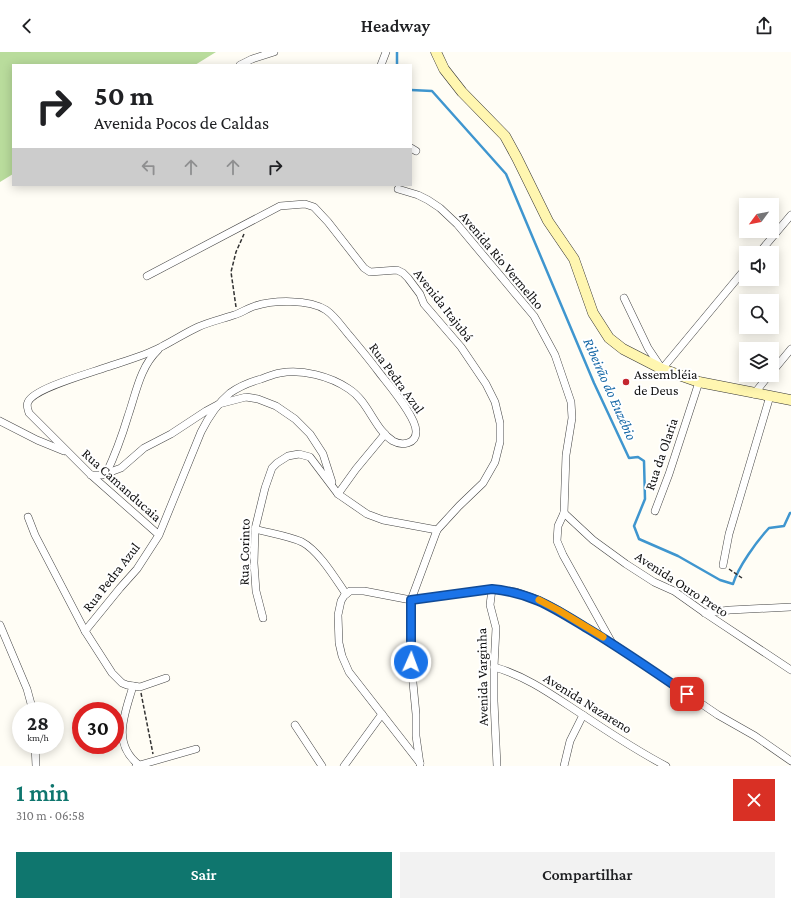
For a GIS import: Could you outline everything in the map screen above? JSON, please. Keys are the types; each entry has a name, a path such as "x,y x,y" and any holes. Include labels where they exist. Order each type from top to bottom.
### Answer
{"street":[{"path":"242,64 274,52"},
{"path":"381,64 386,52"},
{"path":"436,52 444,69 462,92 505,136 548,221 574,259 593,313 609,338 623,349 662,369 699,382 754,394 791,400"},
{"name":"Avenida Rio Vermelho","path":"398,189 418,195 428,200 440,208 457,224 534,316 555,356 571,402 572,418 566,455 564,513 558,526 557,541 563,555 612,643"},
{"name":"Avenida Itajubá","path":"147,276 280,206 300,204 314,207 328,222 364,268 370,272 396,270 403,273 420,294 424,304 461,347 486,384 495,402 500,423 500,442 496,462 483,483 437,530"},
{"path":"765,246 791,215"},
{"path":"662,369 739,276"},
{"path":"624,298 648,348 662,369"},
{"name":"Rua Pedra Azul","path":"29,413 27,407 28,402 32,397 49,388 159,348 198,327 238,314 256,306 272,302 300,302 314,305 326,310 337,321 375,367 415,423 415,436 410,443 402,444 394,442 384,434 364,402 349,389 332,381 310,374 294,372 279,373 251,382 234,390 219,404 201,432 159,535 137,569 85,631"},
{"path":"106,474 118,448 140,377 148,362 159,348"},
{"path":"779,363 791,348"},
{"name":"Rua da Olaria","path":"655,511 669,474 679,439 699,382"},
{"path":"754,394 763,382"},
{"path":"723,565 729,534 770,396"},
{"path":"91,475 102,475 121,468 144,448 171,434 206,411 219,404 246,397 258,399 276,406 295,419 310,434 323,454 336,491 384,434"},
{"name":"Rua Camanducaia","path":"29,413 91,475 159,535"},
{"name":"Rua Camanducaia","path":"0,422 68,453"},
{"name":"Rua Corinto","path":"263,618 256,592 254,563 255,529 265,488 272,468 288,456 299,454 310,457 336,491 367,514 383,520 437,530"},
{"name":"Avenida Ouro Preto","path":"564,513 593,540 626,564 654,582 674,592 791,670"},
{"path":"28,518 35,535 85,631 112,673 122,683 136,687 166,678"},
{"path":"255,529 302,542 312,549 346,594"},
{"path":"421,765 416,736 416,714 411,662 411,600 437,530"},
{"path":"421,765 349,672 342,656 339,643 338,616 341,601 350,591 364,591 411,600 492,589 516,592 539,600 612,643 718,715 741,727 791,761"},
{"name":"Avenida Varginha","path":"492,589 490,605 496,628 494,667 497,766"},
{"path":"704,613 730,610 791,607"},
{"path":"0,625 27,689 31,702"},
{"name":"Avenida Nazareno","path":"494,667 508,671 559,699 666,766"},
{"path":"136,687 124,715 122,726 123,739 131,758 140,765 196,749"},
{"path":"344,766 382,714"},
{"path":"564,766 570,741 583,715"},
{"path":"295,725 322,766"},
{"path":"35,754 36,766"}],"path":[{"path":"238,314 231,272 236,252 243,235 255,220"},
{"path":"730,570 742,578"},
{"path":"136,687 154,760"}],"green space":[{"path":"0,52 216,52 197,64 12,64 12,175 0,182"}],"waterway":[{"name":"Ribeirão do Euzébio","path":"397,52 397,64"},
{"name":"Ribeirão do Euzébio","path":"412,90 432,91 506,174 594,383 629,458 638,457 644,461 645,499 634,526 639,539 678,556 720,580 733,584 743,562 764,533 769,528 784,526 791,513"}],"slow traffic":[{"path":"539,600 603,637"}],"place":[{"name":"Assembléia de Deus","path":"626,382"}],"route":[{"path":"411,662 411,600 492,589 504,590 516,592 539,600 558,610 612,643 687,694"}]}
